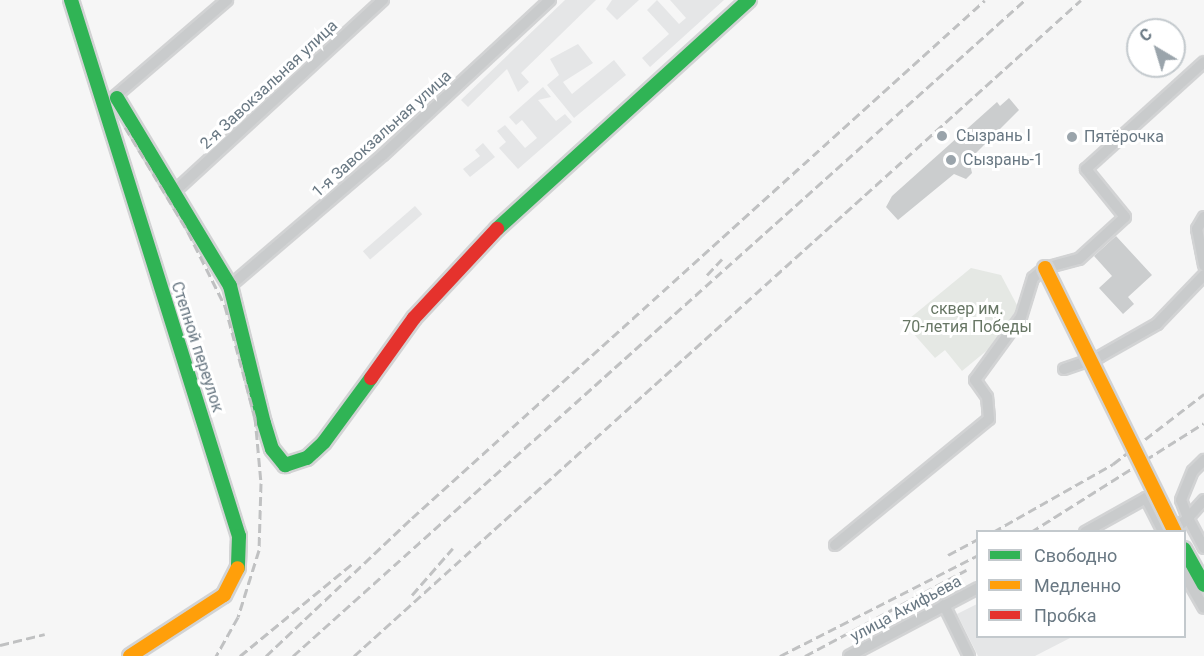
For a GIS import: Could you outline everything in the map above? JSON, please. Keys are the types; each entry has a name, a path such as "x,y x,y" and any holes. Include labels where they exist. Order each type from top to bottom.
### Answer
{"street":[{"name":"Степной переулок","path":"71,0 239,536 240,564 224,595 130,656"},
{"path":"79,26 85,0"},
{"path":"102,102 117,98 227,0"},
{"name":"2-я Завокзальная улица","path":"174,192 383,0"},
{"name":"1-я Завокзальная улица","path":"230,286 383,155 550,0"},
{"path":"117,98 230,286 272,449 280,463 302,461 324,442 414,318 469,254 749,0"},
{"path":"835,545 989,419 987,397 975,380 1021,317 1033,278 1050,267 1079,259 1125,217 1086,169 1204,62"},
{"path":"1204,217 1197,229 1204,265"},
{"path":"1050,267 1173,530"},
{"path":"1064,369 1099,357 1157,324 1204,275"},
{"path":"1204,460 1193,471 1181,500 1204,548"},
{"path":"1087,530 1146,498 1162,530"},
{"path":"1174,530 1204,500"},
{"path":"1186,551 1204,585"},
{"path":"1186,575 1204,608"},
{"name":"улица Акифьева","path":"849,656 976,589"},
{"path":"944,605 969,656"}],"shaded area":[{"path":"565,0 596,0 521,73 529,82 518,92 507,69 468,107 461,100"},
{"path":"612,0 639,0 617,20 606,9"},
{"path":"657,0 679,24 686,18 670,0 724,0 650,67 642,58 669,34 647,10"},
{"path":"578,44 593,63 563,82 572,94 614,60 626,75 574,118 547,85 559,75 550,59"},
{"path":"543,87 551,97 538,100 556,121 565,114 572,122 518,169 499,148 506,142 497,131 505,125 525,148 537,138 522,120 516,125 509,117"},
{"path":"483,143 495,157 470,177 463,169 480,156 475,150"},
{"path":"415,206 422,214 370,260 363,251"},
{"path":"976,604 976,638 1070,638 1035,656 978,656 957,614"}],"green space":[{"name":"сквер им. 70-летия Победы","path":"971,268 1001,275 1019,309 996,343 962,371 945,350 935,358 904,323"}],"building":[{"name":"Сызрань-1","path":"1009,98 1019,110 969,160 972,173 966,179 954,174 898,220 886,207 892,196 997,102 1000,106"},
{"path":"1116,236 1152,275 1128,297 1134,304 1123,314 1099,288 1112,276 1094,256"}],"railway":[{"path":"266,656 412,518 985,0"},
{"path":"293,656 1025,0"},
{"path":"354,656 1081,0"},
{"path":"125,127 188,232 225,306 255,417 261,483 259,550 238,617 216,656"},
{"path":"707,275 722,259"},
{"path":"997,530 1113,464 1204,394"},
{"path":"1034,530 1204,423"},
{"path":"948,555 976,540"},
{"path":"412,595 453,548"},
{"path":"780,656 976,556"},
{"path":"240,656 352,564"},
{"path":"805,656 966,570"},
{"path":"0,645 45,634"}],"traffic: fast":[{"path":"71,0 239,536 238,568"},
{"path":"497,229 749,0"},
{"path":"117,98 230,286 264,423 272,449 285,465 307,458 324,442 371,378"},
{"path":"1186,553 1204,585"}],"traffic: slow":[{"path":"1045,268 1174,530"},
{"path":"130,656 224,595 238,568"}],"traffic: jam":[{"path":"371,378 414,318 497,229"}],"place":[{"name":"Сызрань I","path":"942,136"},
{"name":"Пятёрочка","path":"1072,137"},
{"name":"Сызрань-1","path":"951,160"}]}
